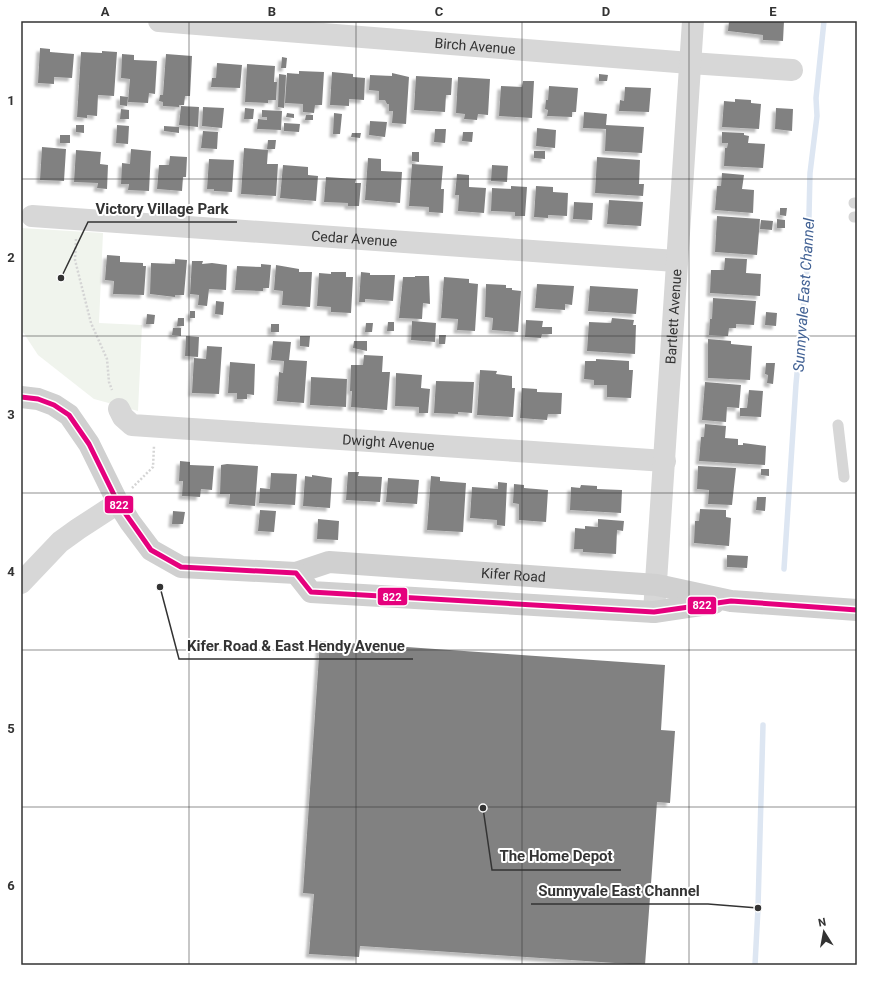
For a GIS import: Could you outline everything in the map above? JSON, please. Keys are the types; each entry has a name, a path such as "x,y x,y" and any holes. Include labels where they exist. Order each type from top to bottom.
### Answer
{"main road":[{"name":"Kifer Road","path":"21,397 38,399 54,405 69,415 89,444 118,503 130,522 151,550 181,567 296,574 329,562 656,585 731,601 857,610"},
{"name":"Kifer Road","path":"296,574 311,592 654,612 731,601"}],"street":[{"name":"Birch Avenue","path":"159,21 690,64 792,70"},
{"name":"Bartlett Avenue","path":"654,612 693,21"},
{"name":"Cedar Avenue","path":"32,216 676,261"},
{"name":"Dwight Avenue","path":"119,409 132,425 665,461"},
{"path":"21,583 60,542 118,503"}],"lane":[{"path":"838,425 844,477"}],"path":[{"path":"77,219 75,260 90,323 107,359 109,382 119,409"},
{"path":"118,503 153,467 155,426"}],"shaded area":[{"path":"21,228 103,233 99,323 142,325 138,411 94,399 38,355 21,329"}],"building":[{"path":"729,21 784,21 783,41 763,40 763,35 728,31"},
{"path":"40,48 50,49 50,52 74,54 72,78 54,77 54,84 38,83"},
{"path":"102,51 117,52 114,96 98,95 97,116 87,115 87,118 77,117 81,52 102,53"},
{"path":"122,54 134,55 134,60 157,61 155,94 149,93 148,103 128,102 130,79 121,78"},
{"path":"166,54 192,56 190,96 185,96 184,105 179,105 179,107 163,106 163,102 159,101 160,95 163,95"},
{"path":"282,57 287,58 286,68 281,68"},
{"path":"217,63 242,65 240,88 211,87 212,78 216,78"},
{"path":"247,64 275,66 274,82 277,82 276,100 268,100 268,103 245,102"},
{"path":"299,71 324,72 322,105 315,105 314,113 303,112 303,104 285,103 287,73 299,74"},
{"path":"332,72 353,74 353,77 365,78 364,100 349,99 349,106 330,105"},
{"path":"392,73 409,77 406,124 392,123 393,111 389,111 389,104 387,104 385,100 379,100 379,91 369,90 370,75 392,76"},
{"path":"279,74 286,75 284,108 278,107"},
{"path":"599,74 608,75 607,81 599,81"},
{"path":"416,76 452,78 451,95 446,95 445,112 414,110"},
{"path":"458,77 490,79 488,115 478,114 477,120 464,119 465,114 456,113"},
{"path":"523,81 534,81 532,118 499,116 501,86 522,87"},
{"path":"549,86 578,88 576,112 572,112 572,117 547,116 548,110 545,109 546,100 548,100"},
{"path":"625,87 651,88 649,112 619,111 620,100 624,101"},
{"path":"120,96 128,97 127,106 120,105"},
{"path":"735,99 751,100 751,103 761,104 759,129 722,127 724,101 735,102"},
{"path":"181,106 199,107 198,127 179,125"},
{"path":"203,107 224,108 222,128 202,126"},
{"path":"245,108 254,109 253,119 244,119"},
{"path":"776,108 793,109 792,131 775,129"},
{"path":"121,109 129,110 129,119 120,119"},
{"path":"262,110 282,111 281,130 257,129 258,119 267,120 267,117 262,117"},
{"path":"584,112 607,114 606,125 644,127 642,153 605,151 606,129 583,128"},
{"path":"287,113 294,114 294,118 286,117"},
{"path":"334,113 342,114 340,134 333,134"},
{"path":"306,115 313,115 313,120 305,120"},
{"path":"370,121 387,122 385,137 369,135"},
{"path":"284,123 300,124 299,132 284,131"},
{"path":"76,125 84,125 84,133 76,132"},
{"path":"117,125 129,126 128,144 116,143"},
{"path":"164,126 179,127 179,133 164,131"},
{"path":"537,128 556,130 555,148 536,146"},
{"path":"435,129 446,129 445,143 434,142"},
{"path":"203,131 218,132 217,149 201,148"},
{"path":"463,132 473,132 472,142 462,141"},
{"path":"722,132 744,133 744,135 749,136 748,143 765,144 763,168 724,166 725,148 727,148 728,143 722,143"},
{"path":"352,133 361,133 360,138 351,137"},
{"path":"60,135 70,135 70,143 60,143"},
{"path":"268,140 276,140 275,149 267,149"},
{"path":"42,147 66,149 64,181 40,180"},
{"path":"244,148 268,150 267,164 278,164 276,196 241,194"},
{"path":"131,149 151,151 149,191 128,190 129,184 121,184 122,163 130,164"},
{"path":"76,150 101,152 100,164 108,165 107,189 97,188 98,183 74,182"},
{"path":"534,151 545,151 545,159 534,158"},
{"path":"412,152 419,152 419,162 412,161"},
{"path":"170,156 187,157 186,177 183,177 182,191 157,189 159,165 169,165"},
{"path":"597,157 640,160 639,184 644,184 643,196 595,193"},
{"path":"368,158 381,159 381,171 402,172 400,203 365,200"},
{"path":"209,159 234,160 232,192 207,189"},
{"path":"412,164 443,166 441,189 444,189 443,213 429,212 429,207 409,206"},
{"path":"283,165 308,167 308,175 318,176 316,201 280,198"},
{"path":"492,165 508,166 507,182 491,181"},
{"path":"722,173 744,175 742,189 754,190 753,213 715,210 717,186 721,186"},
{"path":"457,174 469,175 469,187 486,188 484,213 458,211 459,195 455,195"},
{"path":"326,177 356,179 355,183 361,183 359,206 348,206 348,203 324,202"},
{"path":"511,186 527,187 525,216 515,216 515,212 491,211 492,188 511,189"},
{"path":"536,186 553,187 553,192 568,193 567,216 548,215 548,218 534,217"},
{"path":"609,200 643,202 641,226 607,224"},
{"path":"574,202 593,203 592,220 573,219"},
{"path":"780,208 787,208 786,216 780,215"},
{"path":"717,216 760,219 757,255 715,252"},
{"path":"777,219 785,220 785,228 777,228"},
{"path":"761,220 773,221 772,230 760,229"},
{"path":"107,255 120,256 120,262 143,263 143,266 146,266 144,295 113,294 114,281 105,280"},
{"path":"725,258 747,259 746,273 761,274 760,296 710,293 711,270 724,270"},
{"path":"175,259 187,260 184,295 175,295 175,297 150,294 151,263 175,264"},
{"path":"192,261 203,261 202,264 212,263 227,265 226,290 209,289 207,306 198,305 199,295 190,294"},
{"path":"261,264 271,265 269,288 263,288 263,291 235,290 237,266 261,267"},
{"path":"276,265 299,269 299,272 312,272 310,307 282,305 283,291 274,290"},
{"path":"331,272 346,272 346,277 353,277 351,313 331,312 331,307 317,306 319,273 331,274"},
{"path":"361,272 370,273 370,275 395,275 393,301 365,299 365,302 359,302"},
{"path":"429,276 430,304 423,303 422,319 399,318 403,277"},
{"path":"444,277 469,279 469,283 478,284 475,331 457,330 458,319 441,318"},
{"path":"486,284 506,285 506,288 521,291 518,332 492,330 493,318 485,317"},
{"path":"537,284 574,286 572,305 565,304 565,310 535,308"},
{"path":"590,286 638,289 636,314 588,311"},
{"path":"713,298 756,301 754,325 736,324 736,328 729,328 728,336 709,335 710,319 712,319"},
{"path":"216,301 224,302 223,315 215,314"},
{"path":"190,311 195,311 195,318 190,318"},
{"path":"766,312 777,313 776,326 765,325"},
{"path":"147,314 155,315 154,324 146,324"},
{"path":"178,318 184,318 184,326 177,326"},
{"path":"612,318 634,320 633,325 636,325 635,354 587,351 589,322 611,323"},
{"path":"526,320 543,321 542,327 552,327 552,334 542,334 541,338 525,337"},
{"path":"412,321 436,323 435,342 411,340"},
{"path":"388,322 394,322 394,331 387,331"},
{"path":"366,323 373,323 372,332 365,332"},
{"path":"271,324 279,324 279,332 271,332"},
{"path":"173,328 181,328 181,336 172,335"},
{"path":"439,335 446,335 445,344 439,344"},
{"path":"186,336 199,337 198,357 185,356"},
{"path":"300,336 310,336 309,347 300,346"},
{"path":"708,339 731,341 731,344 752,346 750,380 708,378"},
{"path":"273,341 291,342 289,360 307,361 304,403 277,401 279,372 283,373 284,361 271,360"},
{"path":"354,341 367,341 367,351 353,348"},
{"path":"207,346 222,347 219,394 192,393 194,358 206,359"},
{"path":"364,355 383,356 382,372 390,372 387,410 351,407 351,365 363,365"},
{"path":"596,359 629,361 629,370 633,370 631,398 607,397 607,385 594,385 594,380 584,379 585,361 596,361"},
{"path":"230,362 255,364 254,395 247,394 247,399 237,399 237,393 228,393"},
{"path":"766,363 775,363 773,384 767,383 768,375 765,374"},
{"path":"480,370 497,371 496,374 512,376 512,388 515,388 513,417 477,415"},
{"path":"396,373 422,375 421,388 430,389 428,413 419,413 419,407 395,406"},
{"path":"311,377 347,379 346,407 310,405"},
{"path":"436,381 474,382 472,413 434,413"},
{"path":"705,382 741,385 739,408 727,407 726,422 702,420"},
{"path":"522,388 537,389 537,392 562,393 561,414 548,414 547,420 520,418"},
{"path":"749,390 763,391 761,417 740,416 740,408 747,408"},
{"path":"705,424 726,426 725,438 738,439 738,445 743,445 743,443 766,446 765,465 699,461 701,437 704,437"},
{"path":"180,461 190,462 190,465 214,466 212,490 201,489 200,497 182,496 183,481 179,481"},
{"path":"221,465 258,466 255,506 229,504 230,494 220,494"},
{"path":"698,466 736,468 732,505 708,504 709,490 697,489"},
{"path":"761,469 769,469 769,476 761,475"},
{"path":"348,472 359,472 358,476 382,477 380,502 346,500"},
{"path":"271,473 297,474 295,505 259,503 260,488 270,489"},
{"path":"312,475 332,478 330,508 303,506 305,476 312,477"},
{"path":"431,476 440,477 440,481 466,483 463,532 427,530"},
{"path":"388,478 419,480 417,504 386,502"},
{"path":"498,482 507,483 505,526 497,525 497,520 470,518 472,487 498,489"},
{"path":"514,484 524,485 524,488 548,490 546,522 519,520 519,504 513,503"},
{"path":"581,485 597,486 597,489 622,490 621,513 570,510 571,487 580,488"},
{"path":"757,497 766,497 765,511 756,510"},
{"path":"700,509 726,510 726,517 731,518 729,546 694,543 695,521 699,521"},
{"path":"260,510 276,511 274,532 258,531"},
{"path":"173,511 185,512 183,524 172,524"},
{"path":"318,519 339,521 338,540 317,539"},
{"path":"598,519 624,521 623,531 617,530 616,554 583,552 583,549 574,549 575,528 585,529 585,526 598,527"},
{"path":"727,555 748,556 747,568 727,567"},
{"path":"320,641 665,665 661,730 675,731 670,803 657,802 645,965 360,946 359,957 309,954 314,894 303,893"}],"waterway":[{"name":"Sunnyvale East Channel","path":"784,569 796,384 808,258 810,173 817,116 816,98 824,21"},
{"name":"Sunnyvale East Channel","path":"755,965 763,725"}],"transit line":[{"name":"822","path":"21,397 38,399 54,405 69,415 89,444 118,503 151,550 181,567 296,573 311,592 654,612 731,601 857,610"}],"place":[{"name":"Victory Village Park","path":"61,278"},
{"name":"Kifer Road & East Hendy Avenue","path":"160,587"},
{"name":"The Home Depot","path":"483,808"},
{"name":"Sunnyvale East Channel","path":"758,908"}]}
